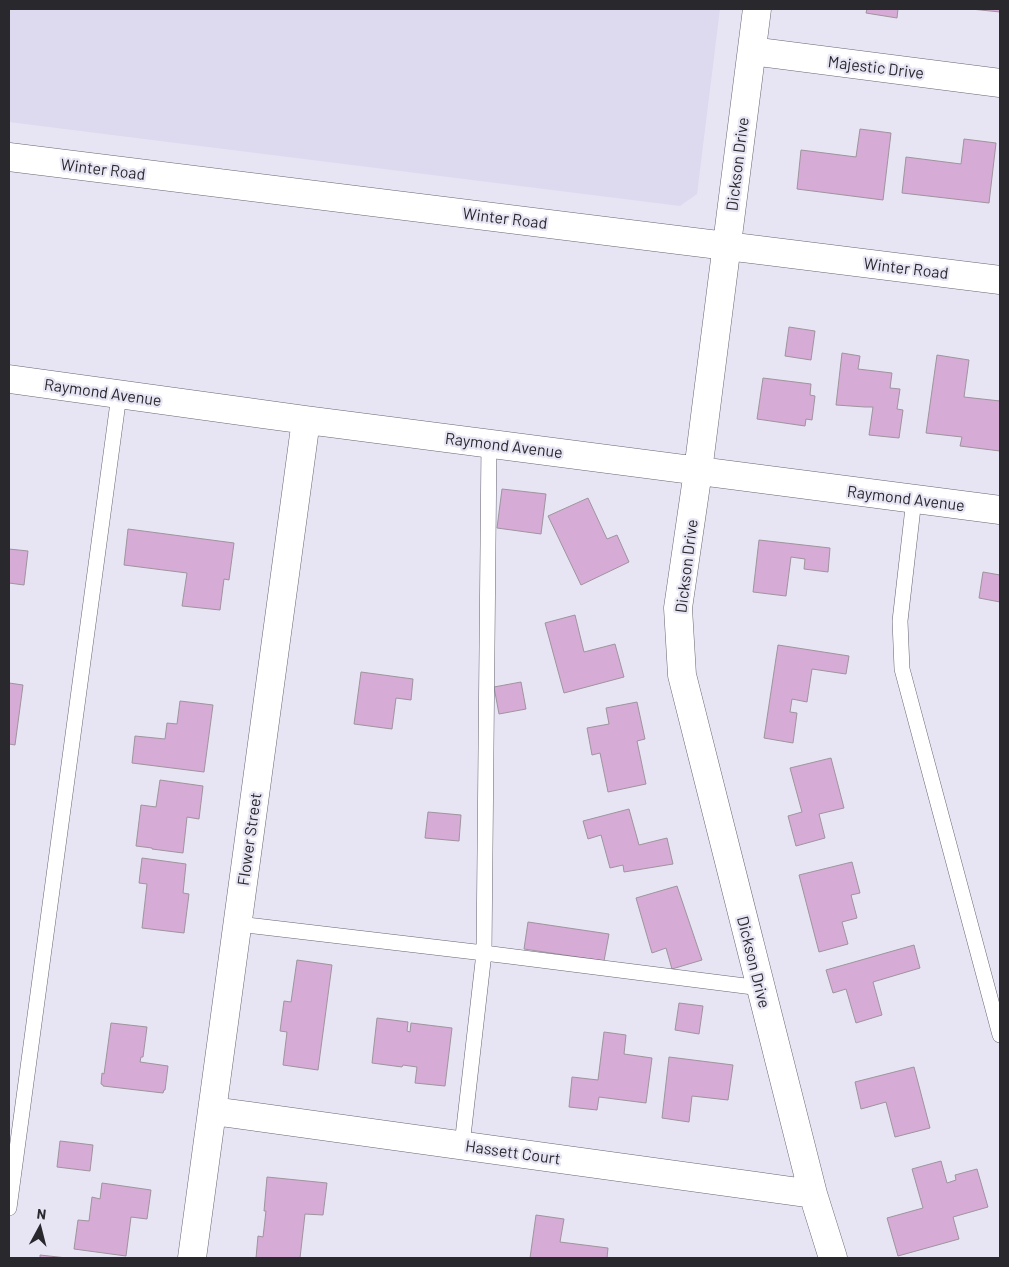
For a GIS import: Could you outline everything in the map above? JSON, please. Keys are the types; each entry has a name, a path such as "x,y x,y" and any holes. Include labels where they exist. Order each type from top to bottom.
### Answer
{"street":[{"name":"Dickson Drive","path":"757,9 698,471 678,608 682,675 813,1194 833,1258"},
{"name":"Majestic Drive","path":"752,51 1000,83"},
{"name":"Winter Road","path":"9,157 1000,280"},
{"name":"Raymond Avenue","path":"9,380 1000,510"},
{"name":"Flower Street","path":"192,1258 306,420"},
{"name":"Hassett Court","path":"213,1111 813,1194"}],"lane":[{"path":"9,1208 119,395"},
{"path":"462,1146 484,953 489,443"},
{"path":"914,499 900,621 902,669 1000,1035"},
{"path":"238,924 761,988"}],"shaded area":[{"path":"9,9 720,9 697,194 680,206 9,122"}],"building":[{"path":"867,9 898,9 897,18 866,13"},
{"path":"971,9 1000,9 1000,12"},
{"path":"860,129 891,133 883,200 797,189 801,150 856,157"},
{"path":"964,139 996,143 989,203 902,193 906,157 961,164"},
{"path":"789,327 815,331 811,360 785,356"},
{"path":"842,353 860,356 858,369 892,373 890,388 900,389 897,409 903,410 899,438 869,435 873,407 836,405"},
{"path":"937,355 969,360 964,397 1000,401 1000,451 960,446 962,437 926,433"},
{"path":"763,378 811,384 810,395 815,396 812,420 806,419 805,426 757,419"},
{"path":"502,489 546,494 541,534 497,528"},
{"path":"588,498 607,539 617,535 629,562 581,585 548,516"},
{"path":"128,529 234,543 229,580 224,579 220,610 182,606 187,573 124,565"},
{"path":"759,540 830,548 828,572 804,569 805,559 791,557 786,596 753,592"},
{"path":"9,549 28,551 24,585 9,583"},
{"path":"983,572 1000,575 1000,602 979,598"},
{"path":"575,615 584,652 615,644 624,677 564,693 545,623"},
{"path":"778,645 849,656 846,674 812,669 807,702 792,699 790,712 797,713 793,743 764,738"},
{"path":"361,672 413,679 411,700 396,698 392,729 354,724"},
{"path":"521,682 526,709 499,714 494,687"},
{"path":"9,683 23,685 15,745 9,744"},
{"path":"180,701 213,705 204,772 132,763 135,736 165,739 167,723 177,724"},
{"path":"637,702 645,739 637,741 646,784 608,792 600,753 592,755 587,728 609,724 606,708"},
{"path":"831,758 844,808 819,814 825,838 796,846 788,816 802,812 790,768"},
{"path":"160,780 203,786 199,819 187,817 183,853 136,846 141,805 156,807"},
{"path":"629,809 639,845 667,838 673,864 624,872 623,865 610,868 601,835 588,839 583,821"},
{"path":"428,812 461,815 459,841 425,838"},
{"path":"142,858 186,864 183,893 189,894 184,933 142,928 147,884 139,883"},
{"path":"852,862 860,893 851,895 857,918 842,922 848,944 819,952 799,875"},
{"path":"677,886 702,960 672,969 666,948 652,953 636,898"},
{"path":"528,922 609,934 604,961 524,949"},
{"path":"914,945 920,968 873,982 882,1015 856,1023 846,989 833,993 826,970"},
{"path":"297,960 332,965 318,1070 283,1065 287,1032 280,1031 284,1001 291,1002"},
{"path":"679,1003 703,1006 699,1034 675,1030"},
{"path":"377,1018 408,1022 407,1031 410,1032 411,1023 452,1028 445,1086 415,1083 417,1067 372,1063"},
{"path":"111,1023 147,1027 143,1057 141,1057 140,1062 168,1066 163,1093 103,1086 101,1084"},
{"path":"604,1032 626,1035 624,1054 652,1058 646,1103 599,1097 597,1110 569,1107 572,1077 598,1080"},
{"path":"669,1057 733,1065 728,1100 692,1096 689,1122 662,1118"},
{"path":"914,1067 930,1128 895,1137 886,1102 861,1109 855,1082"},
{"path":"60,1141 93,1145 90,1171 57,1167"},
{"path":"941,1161 947,1183 956,1180 955,1175 977,1169 988,1207 953,1217 959,1239 898,1256 887,1218 923,1208 912,1169"},
{"path":"267,1177 327,1183 323,1215 305,1214 300,1258 256,1258 258,1236 263,1237"},
{"path":"102,1183 151,1190 147,1219 131,1217 126,1256 74,1249 78,1220 89,1221 92,1197 100,1199"},
{"path":"536,1215 564,1219 560,1242 608,1248 607,1258 530,1258"},
{"path":"40,1255 67,1258 40,1258"}]}
